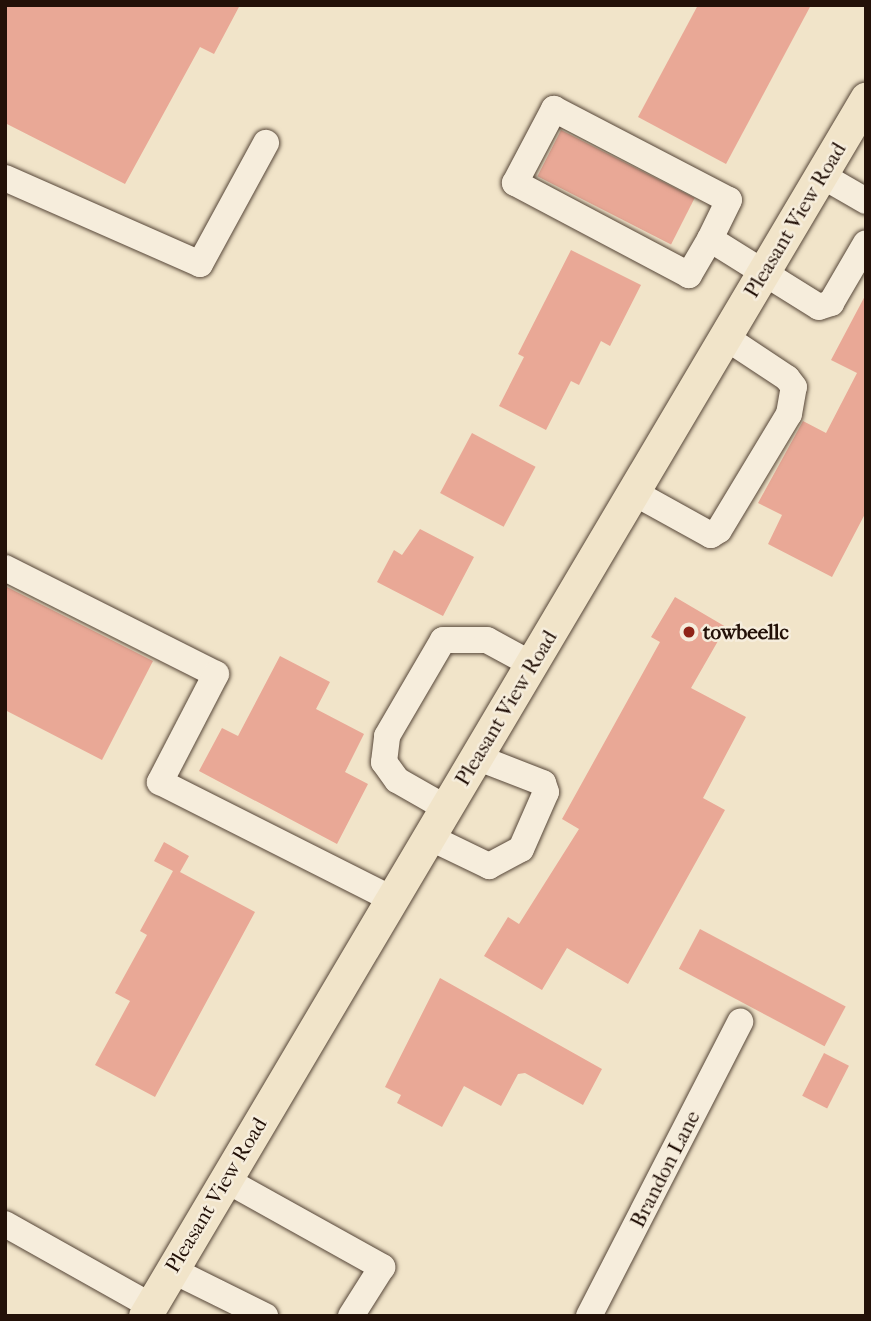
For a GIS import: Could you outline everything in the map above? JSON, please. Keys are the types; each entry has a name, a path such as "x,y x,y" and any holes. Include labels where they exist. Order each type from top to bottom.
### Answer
{"main road":[{"name":"Pleasant View Road","path":"148,1311 866,99"}],"street":[{"path":"554,109 729,200 710,239 689,275 515,183 554,109"},
{"path":"5,178 200,264 266,143"},
{"path":"821,174 866,201"},
{"path":"710,239 819,307 831,303 866,243"},
{"path":"633,492 711,536 719,530 782,425 794,387 725,337"},
{"path":"5,568 216,674 160,782 392,899"},
{"path":"446,808 397,780 384,762 387,736 443,640 487,640 531,664"},
{"path":"429,837 489,866 521,849 546,792 543,783 476,757"},
{"name":"Brandon Lane","path":"589,1316 740,1022"},
{"path":"226,1180 382,1268 351,1316"},
{"path":"5,1224 148,1311"},
{"path":"173,1270 265,1316"}],"building":[{"path":"5,5 240,5 214,54 200,47 125,184 5,123"},
{"path":"698,5 811,5 726,164 638,117"},
{"path":"561,130 695,198 671,244 537,176"},
{"path":"571,250 641,285 610,346 601,341 579,385 571,381 546,430 499,406 524,357 518,354"},
{"path":"866,294 866,512 832,577 768,544 782,515 758,503 803,421 826,433 857,373 831,360"},
{"path":"472,433 536,467 504,527 440,493"},
{"path":"420,529 474,557 443,616 377,582 394,550 402,555"},
{"path":"5,586 153,661 102,760 5,710"},
{"path":"675,597 726,627 691,688 746,717 703,798 725,810 628,984 567,948 542,990 484,956 508,917 519,924 579,829 562,819 660,642 651,637"},
{"path":"280,656 330,682 316,709 364,734 345,772 368,784 337,844 199,771 222,728 238,736"},
{"path":"164,842 189,856 180,872 255,912 155,1097 95,1065 130,1001 115,993 147,935 140,931 173,871 154,861"},
{"path":"700,929 846,1006 825,1046 679,969"},
{"path":"440,978 602,1069 583,1105 525,1073 518,1074 501,1106 464,1086 442,1127 397,1103 401,1095 385,1087"},
{"path":"824,1053 849,1066 827,1108 802,1096"}],"place":[{"name":"towbeellc","path":"689,632"}]}
